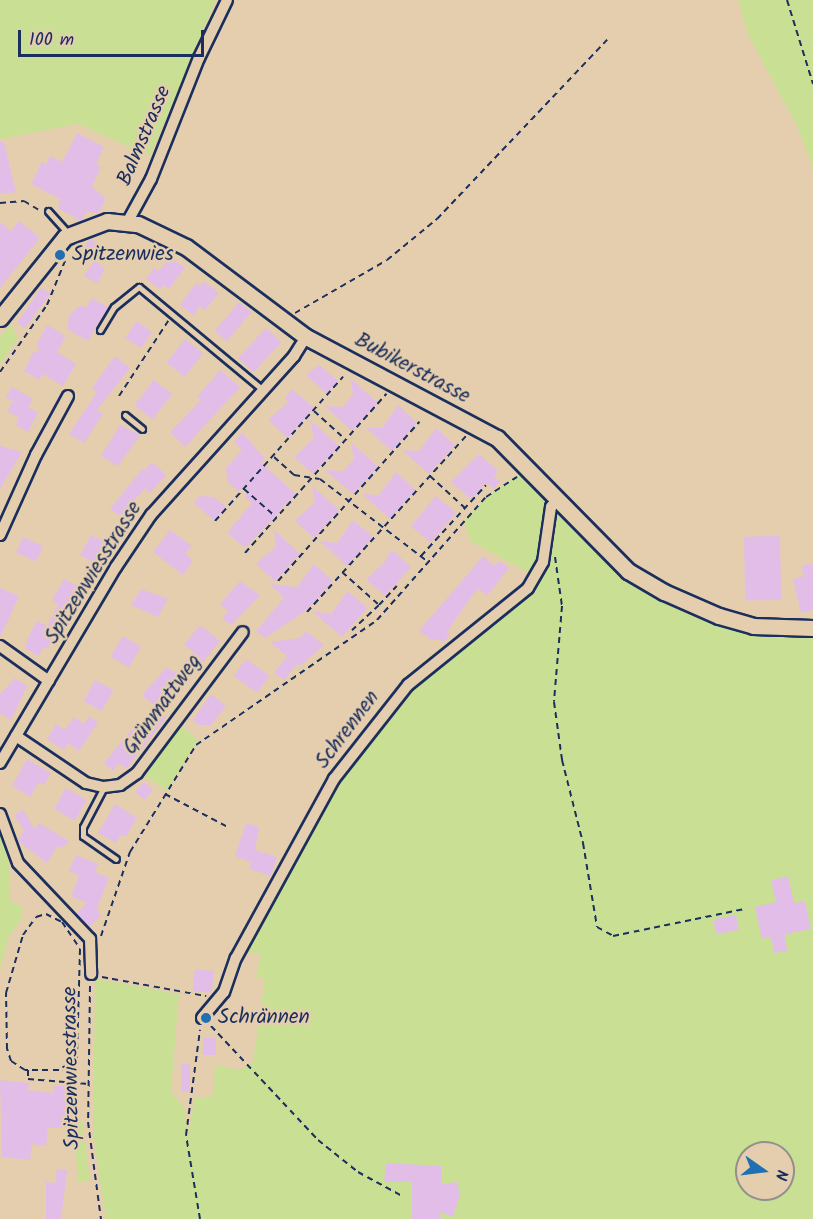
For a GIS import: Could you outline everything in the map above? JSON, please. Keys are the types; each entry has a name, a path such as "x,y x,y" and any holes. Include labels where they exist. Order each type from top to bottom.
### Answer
{"street":[{"name":"Balmstrasse","path":"128,221 151,179 199,58 227,0"},
{"path":"0,318 54,248 69,235 107,221 128,221"},
{"name":"Bubikerstrasse","path":"128,221 186,247 284,323 306,337 497,438 611,556 664,592 753,626 813,628"},
{"name":"Spitzenwiesstrasse","path":"0,764 116,567 151,515 294,356 306,337"},
{"path":"0,535 36,455 68,396"},
{"name":"Schrennen","path":"202,1018 220,998 236,958 334,779 408,685 528,588 548,543 551,507 558,500"},
{"name":"Grünmattweg","path":"104,787 120,785 137,773 243,632"},
{"path":"0,646 49,681"},
{"path":"16,736 86,783 104,787"},
{"name":"Spitzenwiesstrasse","path":"0,814 18,863 90,939 91,974"}],"lane":[{"path":"48,211 69,235"},
{"path":"100,330 114,307 139,287 262,389"},
{"path":"125,415 142,429"},
{"path":"104,787 83,827 83,836 116,859"}],"path":[{"path":"787,0 813,84"},
{"path":"284,323 387,260 437,219 608,39"},
{"path":"0,203 24,201 48,211"},
{"path":"0,372 47,305 63,265"},
{"path":"119,396 173,314"},
{"path":"215,521 343,377"},
{"path":"245,553 388,392"},
{"path":"314,411 346,440"},
{"path":"278,581 419,422"},
{"path":"307,612 464,438"},
{"path":"273,457 294,475 320,479 428,562"},
{"path":"100,943 130,852 196,745 355,638 388,609 486,497 527,467"},
{"path":"430,476 465,508"},
{"path":"421,556 486,485"},
{"path":"244,489 277,518"},
{"path":"548,543 558,562 561,584 554,702 562,760 584,843 597,927 613,936 744,909"},
{"path":"342,572 379,605"},
{"path":"352,630 397,586"},
{"path":"165,794 226,826"},
{"path":"46,914 62,922 80,949 77,1058 68,1068 28,1070 11,1061 8,1049 6,993 23,935 36,916 46,914"},
{"path":"91,974 220,998"},
{"name":"Spitzenwiesstrasse","path":"91,974 88,1122 101,1219"},
{"path":"202,1018 318,1140 358,1172 402,1196"},
{"path":"200,1219 186,1136 202,1018"},
{"path":"28,1070 28,1079 89,1084"}],"green space":[{"path":"0,0 216,0 150,156 78,124 0,139"},
{"path":"738,0 813,0 813,168 796,124 749,37"},
{"path":"11,324 18,338 0,364 0,337"},
{"path":"522,472 557,500 536,577 470,541 464,521 486,497"},
{"path":"556,511 624,578 686,613 762,637 813,637 813,1219 106,1219 93,1133 95,979 179,994 171,1092 184,1107 189,1137 194,1098 213,1096 215,1065 239,1070 253,1062 265,979 256,977 261,954 243,951 336,781 409,688 530,591 554,542 552,527"},
{"path":"180,725 198,740 167,791 143,775"},
{"path":"0,826 9,864 10,901 23,907 21,920 9,936 0,970"},
{"path":"82,1120 90,1181 78,1181 73,1122"}],"building":[{"path":"77,133 104,147 96,164 101,167 92,187 106,199 98,214 87,211 81,221 58,208 60,199 31,184 42,162 46,164 50,156 62,162"},
{"path":"0,142 4,142 16,192 0,194"},
{"path":"19,221 40,238 0,288 0,222 11,231"},
{"path":"90,239 106,248 96,261 105,269 97,283 84,276 93,262 80,255"},
{"path":"170,257 185,268 169,289 164,285 160,289 146,279 154,268 159,271"},
{"path":"204,281 219,293 205,310 200,306 193,315 180,305 196,283 200,286"},
{"path":"41,288 51,293 25,328 17,323"},
{"path":"92,298 108,307 88,341 67,329 70,314 81,305 86,308"},
{"path":"239,302 251,312 227,341 215,331"},
{"path":"137,321 152,332 141,348 125,337"},
{"path":"47,325 66,336 57,352 76,364 63,386 43,374 39,380 24,371 33,353 39,351 37,344"},
{"path":"266,328 281,342 253,372 238,358"},
{"path":"185,339 203,353 185,377 167,363"},
{"path":"115,356 130,368 97,410 103,414 84,443 69,434 97,392 92,388"},
{"path":"319,365 338,381 327,394 306,375"},
{"path":"220,370 240,387 185,447 170,432 201,400 197,397"},
{"path":"350,378 378,403 352,431 325,406 342,407 348,401 353,394"},
{"path":"154,380 172,394 152,419 134,405"},
{"path":"12,387 33,399 28,407 38,413 28,432 16,425 19,418 7,411 13,401 6,397"},
{"path":"292,389 314,408 288,438 268,420 288,402 285,398"},
{"path":"398,405 417,423 392,451 366,428 382,428"},
{"path":"310,420 339,446 313,474 294,457 314,438"},
{"path":"120,425 140,435 118,466 101,456"},
{"path":"436,428 455,445 429,474 402,450 419,451"},
{"path":"242,432 265,459 261,463 296,494 245,548 227,533 252,503 246,498 247,483 239,492 228,482 226,468 242,450 234,442"},
{"path":"351,442 378,467 353,494 325,470 343,471 354,459"},
{"path":"0,446 22,452 0,489"},
{"path":"479,454 498,471 494,476 500,482 494,489 486,483 471,499 451,482"},
{"path":"152,462 166,475 150,493 145,488 120,516 110,509 142,469 144,471"},
{"path":"396,472 415,490 390,519 362,494 379,495"},
{"path":"312,486 339,510 314,538 295,521 315,502"},
{"path":"200,496 214,497 226,507 214,520 194,503"},
{"path":"436,496 456,513 431,543 411,526"},
{"path":"353,520 373,537 347,566 320,541 337,543"},
{"path":"170,530 192,546 185,553 193,561 183,575 153,552"},
{"path":"274,530 300,554 275,581 256,564 276,546"},
{"path":"91,535 110,545 99,565 80,555"},
{"path":"780,536 781,600 745,601 744,537"},
{"path":"23,537 43,546 36,561 16,553"},
{"path":"392,550 411,567 385,596 366,579 383,564"},
{"path":"483,556 495,566 499,561 509,568 487,596 479,589 474,593 447,632 450,634 445,641 430,639 419,631"},
{"path":"813,563 813,610 801,613 793,579 804,576 801,566"},
{"path":"314,564 333,581 307,610 265,638 256,631 284,598 270,584 297,587"},
{"path":"64,579 82,589 48,648 44,647 38,656 25,648 28,638 37,621 47,626 58,604 52,600"},
{"path":"240,581 260,595 231,625 222,618 228,611 220,604"},
{"path":"0,588 19,596 0,638"},
{"path":"141,589 168,599 158,617 131,605"},
{"path":"348,591 367,608 342,637 312,611 331,614"},
{"path":"200,625 220,641 162,712 142,695 167,667 176,673 193,652 184,645"},
{"path":"306,631 324,645 300,666 297,664 284,680 274,673 287,656 270,642 300,638"},
{"path":"123,636 141,647 129,667 111,657"},
{"path":"246,659 269,676 257,693 234,676"},
{"path":"15,678 27,686 11,720 0,713 0,694"},
{"path":"95,680 113,690 102,711 83,701"},
{"path":"211,694 226,706 211,725 199,725 193,720"},
{"path":"156,709 166,718 126,769 119,763 113,771 104,763 135,725 139,729"},
{"path":"89,716 98,722 79,751 68,743 64,750 47,739 56,724 65,730 74,717 84,724"},
{"path":"27,759 51,773 44,785 39,782 30,797 12,786"},
{"path":"144,782 153,790 144,800 135,792"},
{"path":"66,788 87,800 75,821 54,809"},
{"path":"115,804 137,818 126,836 120,836 116,843 98,833"},
{"path":"23,810 35,829 39,823 69,841 62,848 58,845 47,863 18,841 24,830 14,815"},
{"path":"246,823 259,827 255,850 277,857 271,876 249,869 251,862 235,856"},
{"path":"76,855 98,864 95,872 109,878 97,908 101,916 89,927 76,914 87,903 71,896 79,876 69,871"},
{"path":"788,876 794,903 805,901 811,929 785,934 787,951 774,953 771,937 762,939 755,907 776,902 771,880"},
{"path":"736,915 739,930 716,934 713,919"},
{"path":"195,969 214,971 212,993 193,991"},
{"path":"203,1038 216,1038 216,1055 203,1055"},
{"path":"181,1064 190,1064 190,1092 181,1092"},
{"path":"0,1080 29,1083 28,1090 53,1093 53,1086 78,1086 78,1120 69,1120 69,1128 48,1128 46,1146 32,1144 30,1160 2,1157"},
{"path":"386,1163 441,1166 441,1184 457,1182 460,1195 453,1217 440,1212 441,1219 412,1219 412,1182 384,1182"},
{"path":"57,1169 67,1170 61,1219 46,1219 46,1182 55,1183"}],"place":[{"name":"Spitzenwies","path":"60,255"},
{"name":"Schrännen","path":"206,1018"}]}
